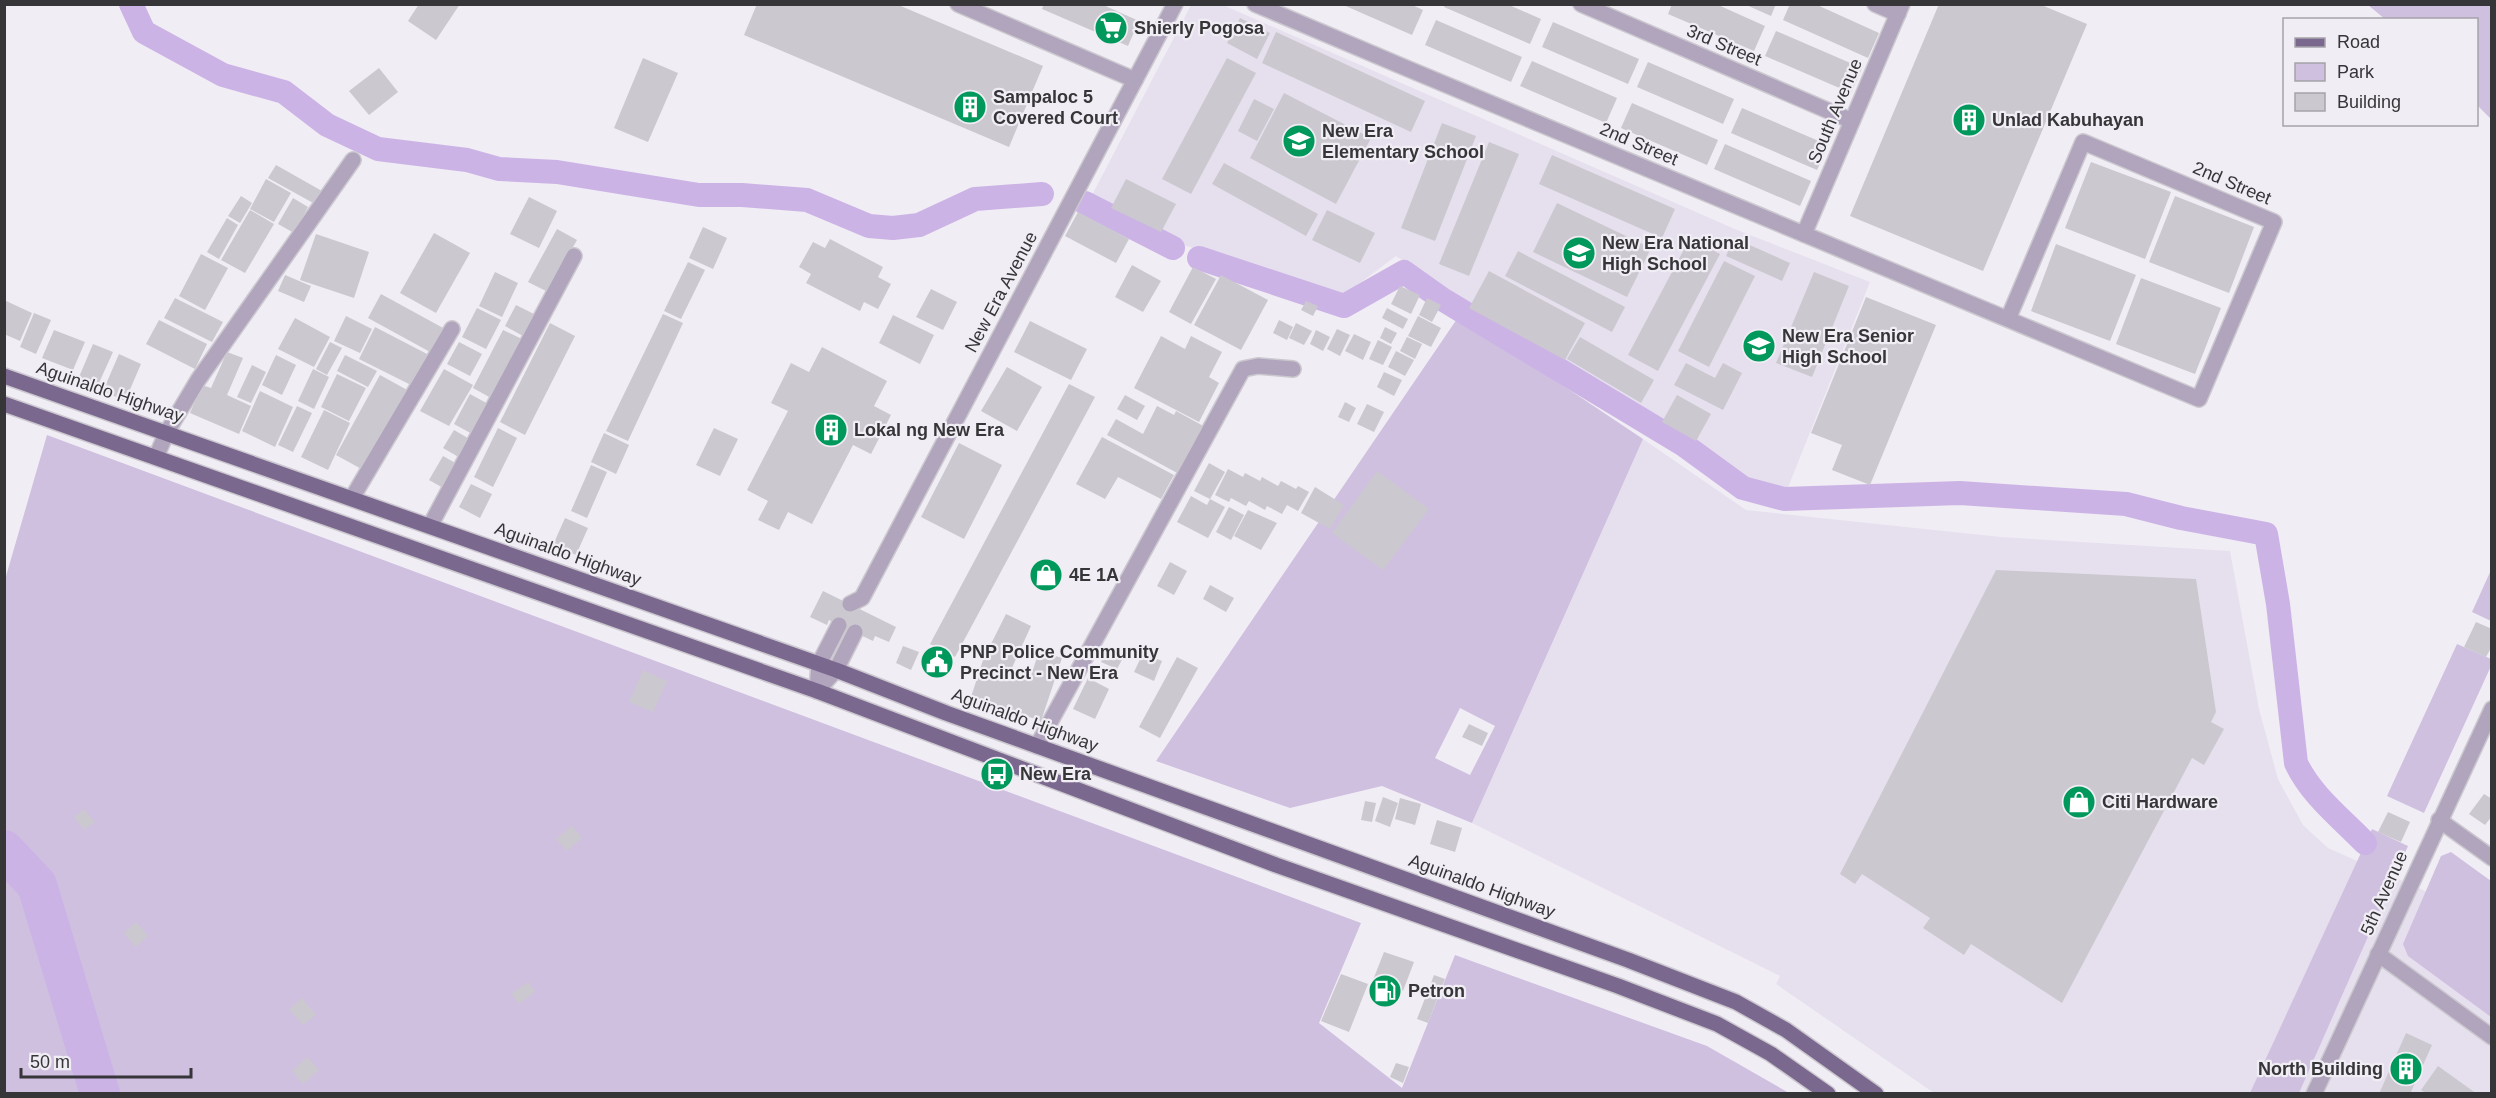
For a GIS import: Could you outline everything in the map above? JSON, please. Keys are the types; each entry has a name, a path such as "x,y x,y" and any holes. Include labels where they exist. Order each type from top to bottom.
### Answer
{"main road":[{"name":"Aguinaldo Highway","path":"4,376 836,670 1037,746 1476,904 1736,1002 1786,1030 1876,1094"},
{"path":"4,404 817,691 1276,866 1607,982 1717,1024 1771,1054 1828,1094"},
{"path":"1094,796 1104,770"}],"street":[{"path":"957,4 1135,80"},
{"name":"New Era Avenue","path":"859,605 1175,4"},
{"name":"2nd Street","path":"1255,4 2199,399 2274,222 2083,142 2008,319"},
{"name":"3rd Street","path":"1581,4 1852,121"},
{"path":"1875,4 1900,9"},
{"name":"South Avenue","path":"1804,234 1900,9"},
{"path":"156,457 167,432 198,380 353,160"},
{"path":"430,526 574,256"},
{"path":"352,498 452,329"},
{"path":"1037,746 1243,369 1258,366 1293,369"},
{"path":"817,691 819,664 839,625"},
{"path":"817,691 836,670 855,632"},
{"name":"5th Avenue","path":"2314,1094 2409,884 2492,709"},
{"path":"2439,820 2492,858"},
{"path":"2378,954 2492,1037"}],"shaded area":[{"path":"1191,5 1223,5 1735,229 1870,282 1787,490 1746,480 1565,360 1469,308 1396,256 1344,295 1180,244 1091,197"},
{"path":"1643,439 1746,510 2001,537 2230,551 2259,709 2278,779 2303,825 2328,848 2423,890 2491,939 2491,1093 1934,1093 1776,984 1780,976 1472,823"}],"green space":[{"path":"2368,5 2491,5 2491,119 2478,106 2478,18 2384,18"},
{"path":"1459,316 1643,439 1472,823 1382,786 1290,808 1156,761","holes":["1460,708 1495,726 1470,775 1435,758"]},
{"path":"47,435 1361,923 1319,1023 1402,1088 1455,955 1707,1046 1789,1093 5,1093 4,583"},
{"path":"2491,570 2491,621 2472,612"},
{"path":"2457,644 2491,659 2491,666 2424,813 2387,796"},
{"path":"2372,829 2408,846 2299,1093 2250,1093"},
{"path":"2451,852 2491,881 2491,1017 2408,956 2403,944 2441,856"}],"building":[{"path":"419,4 460,4 436,40 408,21"},
{"name":"Sampaloc 5 Covered Court","path":"757,4 896,4 1043,66 1009,147 744,35"},
{"path":"1044,4 1101,4 1139,21 1128,46 1042,9"},
{"path":"1341,4 1410,4 1423,10 1412,35"},
{"path":"1445,4 1507,4 1541,19 1530,44 1444,7"},
{"path":"1672,4 1716,4 1765,26 1754,51 1668,14"},
{"path":"1744,4 1776,4 1771,16"},
{"path":"1790,4 1815,4 1879,33 1868,58 1783,20"},
{"name":"Unlad Kabuhayan","path":"1939,4 2039,4 2087,24 1983,271 1850,216"},
{"path":"1240,18 1270,33 1257,59 1227,43"},
{"path":"1436,20 1522,57 1511,82 1425,45"},
{"path":"1553,22 1639,59 1628,84 1542,47"},
{"path":"1776,31 1862,68 1851,93 1765,56"},
{"path":"1276,32 1425,101 1411,132 1262,63"},
{"path":"643,58 678,73 648,142 614,128"},
{"path":"1227,58 1256,73 1191,194 1162,179"},
{"path":"1532,61 1617,98 1606,123 1520,86"},
{"path":"1648,62 1734,99 1723,124 1637,87"},
{"path":"379,68 398,92 369,115 349,91"},
{"path":"1284,93 1371,138 1336,204 1250,158"},
{"path":"1254,99 1274,109 1257,141 1238,131"},
{"path":"1632,103 1718,140 1707,165 1621,128"},
{"path":"1742,108 1828,145 1817,170 1731,133"},
{"path":"1442,123 1476,136 1435,241 1401,228"},
{"path":"1489,142 1519,154 1469,276 1439,264"},
{"path":"1725,144 1811,181 1800,206 1714,169"},
{"path":"1552,155 1675,209 1662,238 1539,184"},
{"path":"2091,162 2171,192 2145,259 2065,228"},
{"path":"1224,163 1318,214 1306,236 1212,184"},
{"path":"276,165 322,191 315,204 268,178"},
{"path":"266,179 291,193 274,222 250,209"},
{"path":"1126,179 1176,204 1161,232 1111,208"},
{"path":"241,196 252,203 240,223 228,216"},
{"path":"2175,196 2254,227 2229,293 2149,262"},
{"path":"529,197 557,211 539,248 510,234"},
{"path":"293,198 308,207 294,233 278,224"},
{"path":"1557,203 1651,248 1627,297 1533,252"},
{"path":"250,210 274,224 245,273 221,260"},
{"path":"1327,210 1375,233 1360,263 1312,240"},
{"path":"1078,212 1129,239 1116,263 1065,236"},
{"path":"227,218 238,225 219,259 207,252"},
{"path":"703,227 727,238 713,269 689,258"},
{"path":"557,229 577,240 548,292 528,282"},
{"path":"434,233 470,253 436,313 400,293"},
{"path":"316,234 369,252 354,298 300,280"},
{"path":"1690,238 1720,254 1658,371 1628,355"},
{"path":"1734,238 1790,263 1782,281 1726,256"},
{"path":"830,239 883,267 878,277 891,284 878,309 864,302 860,311 806,283 811,274 799,267 813,242 825,248"},
{"path":"2056,244 2136,275 2110,341 2031,311"},
{"path":"1518,251 1625,307 1612,332 1505,276"},
{"path":"201,254 228,268 205,310 179,296"},
{"path":"1724,261 1755,276 1709,367 1678,351"},
{"path":"688,262 705,270 681,319 664,311"},
{"path":"1132,265 1161,281 1143,312 1115,297"},
{"path":"1193,267 1216,279 1191,324 1169,312"},
{"path":"1489,271 1585,323 1565,360 1469,308"},
{"path":"495,272 518,283 502,317 479,306"},
{"path":"1814,272 1849,286 1812,377 1776,363"},
{"path":"285,275 311,286 304,302 278,291"},
{"path":"1221,275 1268,300 1241,350 1194,325"},
{"path":"2141,278 2221,308 2195,374 2116,344"},
{"path":"1400,286 1420,295 1411,314 1391,304"},
{"path":"931,289 957,302 943,330 916,317"},
{"path":"381,294 445,329 432,353 368,318"},
{"path":"1866,297 1936,325 1870,485 1832,470 1842,445 1811,433"},
{"path":"175,298 223,322 212,342 164,318"},
{"path":"1427,298 1441,305 1432,322 1419,315"},
{"path":"4,300 32,313 20,341 4,334"},
{"path":"1306,301 1318,306 1313,316 1301,310"},
{"path":"516,305 534,314 523,336 505,326"},
{"path":"477,308 501,320 486,349 462,337"},
{"path":"1387,308 1408,319 1403,329 1382,318"},
{"path":"34,313 51,320 36,354 20,347"},
{"path":"663,314 683,323 628,441 606,431"},
{"path":"893,315 934,335 920,364 879,343"},
{"path":"346,316 372,329 360,353 334,341"},
{"path":"1418,316 1441,328 1431,347 1408,336"},
{"path":"295,318 330,337 314,367 278,349"},
{"path":"159,320 207,344 195,369 146,344"},
{"path":"1279,320 1293,327 1287,340 1273,333"},
{"path":"1030,321 1087,349 1071,380 1014,352"},
{"path":"550,323 575,336 525,435 500,422"},
{"path":"1296,323 1312,331 1304,345 1289,338"},
{"path":"375,327 429,355 413,386 359,359"},
{"path":"1385,327 1397,333 1391,344 1380,338"},
{"path":"1337,329 1350,335 1340,356 1327,349"},
{"path":"54,330 85,342 73,370 42,358"},
{"path":"503,330 522,339 491,398 473,388"},
{"path":"1316,330 1330,337 1323,351 1310,344"},
{"path":"1354,334 1371,342 1363,360 1345,351"},
{"path":"1161,336 1185,349 1191,336 1222,352 1209,377 1219,383 1199,422 1134,388"},
{"path":"1407,337 1422,344 1415,359 1400,351"},
{"path":"1580,337 1654,380 1641,403 1567,359"},
{"path":"1378,340 1392,347 1383,365 1369,359"},
{"path":"330,342 342,348 327,375 316,369"},
{"path":"459,342 482,354 470,376 447,364"},
{"path":"93,344 113,352 98,385 79,377"},
{"name":"Lokal ng New Era","path":"822,347 887,381 874,406 891,415 871,454 853,445 812,524 788,512 779,530 758,520 768,501 747,490 788,411 771,403 791,363 809,372"},
{"path":"1396,351 1414,360 1405,376 1388,367"},
{"path":"227,352 243,358 227,395 251,406 239,434 190,413 202,385 211,388"},
{"path":"119,354 141,364 125,401 103,391"},
{"path":"276,355 296,365 282,395 262,385"},
{"path":"345,355 377,371 368,387 337,371"},
{"path":"1686,363 1715,378 1723,363 1742,373 1723,410 1674,385"},
{"path":"252,365 266,372 251,403 237,397"},
{"path":"1007,367 1042,387 1017,431 981,411"},
{"path":"313,369 329,377 314,409 298,401"},
{"path":"444,369 473,385 449,426 420,411"},
{"path":"1384,372 1402,380 1394,396 1377,387"},
{"path":"337,374 366,388 349,421 321,407"},
{"path":"380,375 409,391 365,471 336,455"},
{"path":"1069,384 1095,397 955,657 930,644"},
{"path":"260,391 293,407 275,447 242,431"},
{"path":"470,394 490,405 474,435 454,424"},
{"path":"1125,395 1145,406 1137,420 1117,409"},
{"path":"1677,395 1711,414 1696,441 1662,422"},
{"path":"1345,402 1356,408 1349,422 1338,417"},
{"path":"1367,404 1384,412 1374,432 1357,424"},
{"path":"297,406 312,413 293,452 278,445"},
{"path":"1157,406 1174,415 1176,411 1207,428 1181,475 1107,435 1116,419 1143,434"},
{"path":"324,410 350,423 328,470 301,457"},
{"path":"498,428 517,438 493,487 474,477"},
{"path":"714,428 738,439 720,476 696,465"},
{"path":"454,430 473,441 462,459 443,448"},
{"path":"604,433 629,445 616,474 591,462"},
{"path":"1102,437 1174,475 1161,499 1118,477 1105,499 1076,484"},
{"path":"959,443 1002,465 964,539 921,517"},
{"path":"443,456 459,465 445,489 429,480"},
{"path":"1209,463 1225,472 1210,499 1194,491"},
{"path":"591,465 607,472 587,518 571,511"},
{"path":"1228,469 1243,477 1245,473 1260,481 1262,477 1278,486 1281,481 1296,489 1298,486 1309,492 1298,511 1287,505 1282,514 1267,506 1265,510 1249,501 1246,506 1231,498 1229,502 1215,495"},
{"path":"1377,471 1429,509 1383,570 1332,533"},
{"path":"471,484 492,494 480,518 459,507"},
{"path":"1315,487 1344,505 1330,529 1301,513"},
{"path":"1191,496 1207,505 1210,499 1225,507 1208,538 1177,522"},
{"path":"1229,507 1244,515 1231,540 1216,532"},
{"path":"1248,510 1277,523 1261,550 1234,536"},
{"path":"565,518 588,528 576,555 553,545"},
{"path":"1170,562 1187,571 1174,595 1157,586"},
{"path":"1996,570 2196,579 2216,712 2211,722 2224,729 2204,765 2192,758 2062,1003 1971,944 1964,955 1923,928 1930,918 1862,874 1855,884 1840,874"},
{"path":"1210,585 1234,598 1226,612 1203,599"},
{"path":"823,591 896,627 889,642 875,636 873,641 829,620 827,625 810,617"},
{"path":"1006,614 1031,626 1011,670 1031,676 1039,651 1062,658 1041,721 971,697 983,660"},
{"path":"2476,622 2492,629 2492,646 2486,657 2464,647"},
{"path":"903,646 919,652 911,670 896,663"},
{"path":"1107,648 1124,656 1117,669 1101,662"},
{"path":"1143,653 1162,661 1154,681 1134,672"},
{"name":"PNP Police Community Precinct - New Era","path":"931,654 947,660 943,670 927,663"},
{"path":"1177,657 1198,668 1160,738 1139,727"},
{"path":"643,670 667,681 653,712 629,702"},
{"path":"1088,678 1109,689 1095,719 1073,709"},
{"path":"1469,724 1488,733 1482,746 1462,737"},
{"path":"2484,794 2492,799 2492,816 2485,825 2469,814"},
{"path":"1383,797 1398,803 1390,827 1375,821"},
{"path":"1400,798 1421,804 1415,825 1395,819"},
{"path":"1365,801 1376,803 1372,822 1361,820"},
{"path":"84,809 95,822 84,830 74,817"},
{"path":"2388,812 2410,822 2401,842 2378,832"},
{"path":"1437,820 1462,828 1455,852 1430,844"},
{"path":"572,826 582,838 567,851 556,839"},
{"path":"136,922 148,936 136,947 124,933"},
{"path":"1384,952 1414,962 1403,991 1373,980"},
{"path":"1341,974 1368,984 1349,1032 1321,1021"},
{"path":"1434,975 1445,979 1428,1023 1417,1019"},
{"path":"528,982 535,992 519,1004 511,994"},
{"path":"302,998 316,1015 303,1025 289,1009"},
{"name":"North Building","path":"2406,1033 2432,1045 2410,1094 2379,1094"},
{"path":"307,1057 319,1070 303,1084 292,1071"},
{"path":"1396,1063 1409,1067 1403,1083 1390,1077"},
{"path":"2438,1066 2477,1094 2427,1094 2421,1090"}],"waterway":[{"path":"131,4 144,32 223,75 284,92 327,125 378,149 467,160 499,169 557,172 699,195 742,195 807,200 869,226 893,228 919,225 975,199 1042,194"},
{"path":"1085,203 1173,248"},
{"path":"1199,258 1344,306 1404,272 1442,299 1684,445 1743,488 1784,499 1960,493 2126,504 2181,518 2266,534 2278,604 2296,763 2318,796 2365,843"},
{"path":"4,850 37,885 100,1094"}],"tunnel":[{"path":"839,625 850,604"},
{"path":"855,632 866,612"}],"place":[{"name":"Shierly Pogosa","path":"1111,28"},
{"name":"Sampaloc 5 Covered Court","path":"970,107"},
{"name":"Unlad Kabuhayan","path":"1969,120"},
{"name":"New Era Elementary School","path":"1299,141"},
{"name":"New Era National High School","path":"1579,253"},
{"name":"New Era Senior High School","path":"1759,346"},
{"name":"Lokal ng New Era","path":"831,430"},
{"name":"4E 1A","path":"1046,575"},
{"name":"PNP Police Community Precinct - New Era","path":"937,662"},
{"name":"New Era","path":"997,774"},
{"name":"Citi Hardware","path":"2079,802"},
{"name":"Petron","path":"1385,991"},
{"name":"North Building","path":"2406,1069"}]}
